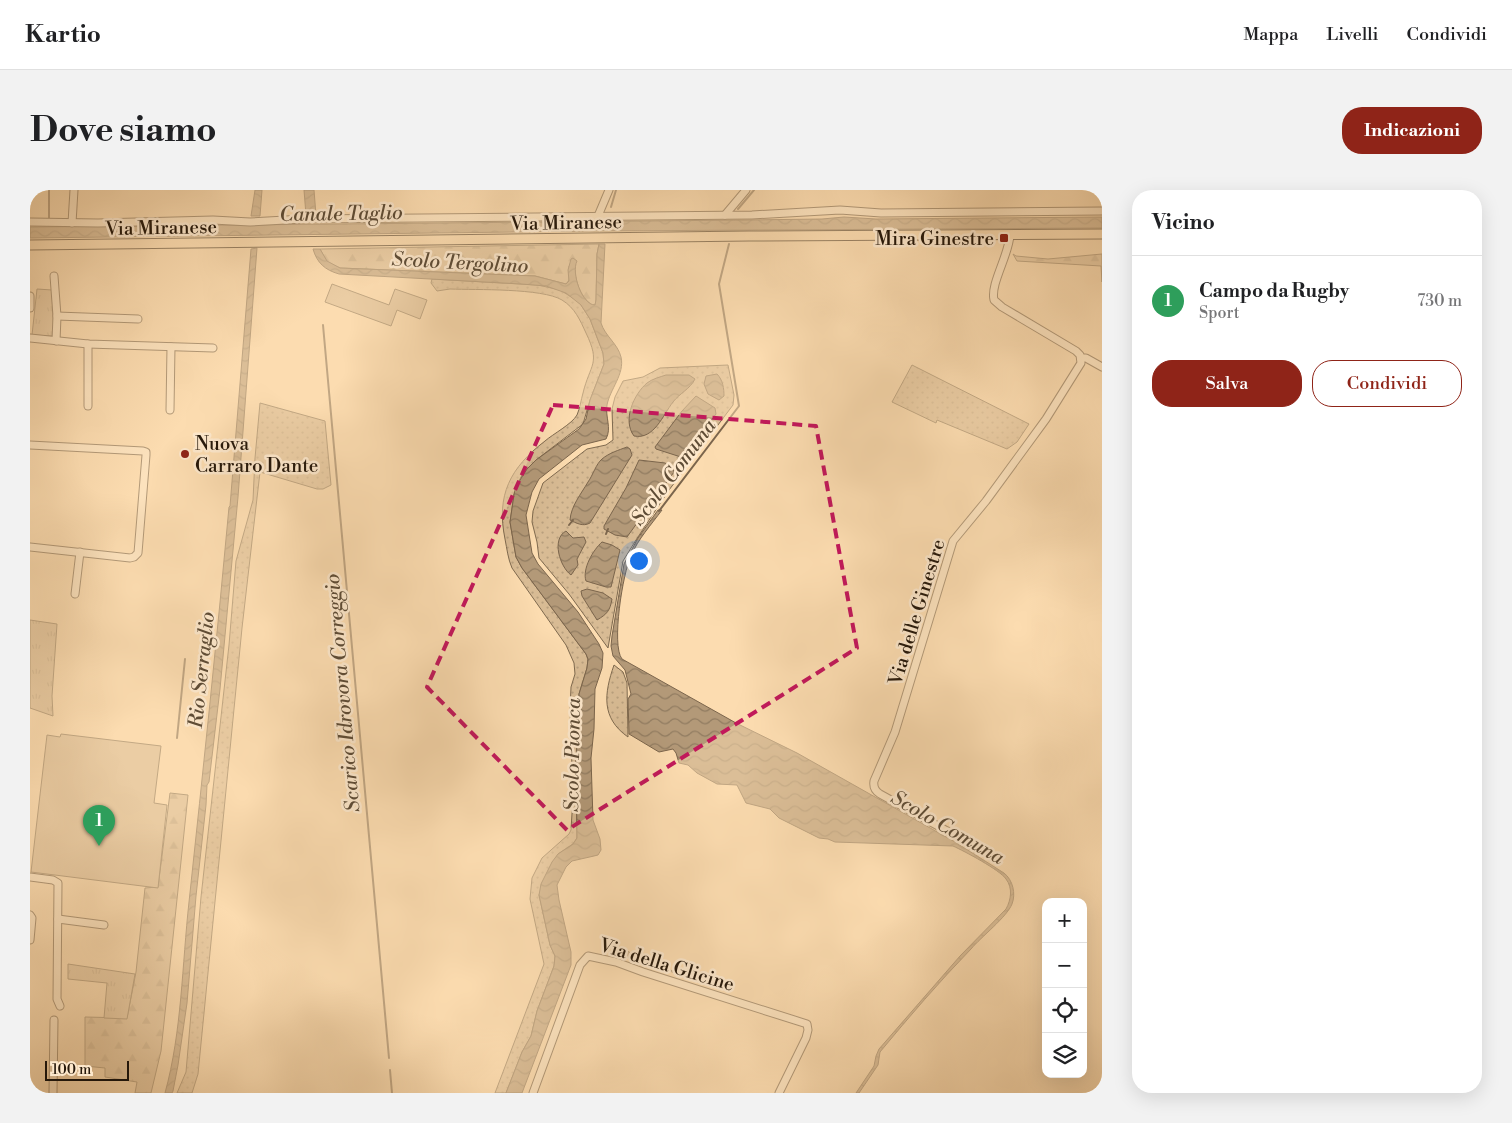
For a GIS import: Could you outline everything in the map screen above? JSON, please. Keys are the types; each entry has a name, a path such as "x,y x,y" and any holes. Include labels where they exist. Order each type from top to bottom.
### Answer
{"main road":[{"name":"Via Miranese","path":"30,244 1102,234"}],"street":[{"path":"72,223 74,190"},
{"path":"598,216 609,190"},
{"path":"725,215 746,190"},
{"path":"30,222 725,215 840,210 881,212 1102,211"},
{"path":"1010,235 1006,256 994,290 994,300 1076,351 1081,358 1086,358 1102,367"},
{"path":"54,276 57,316 56,341"},
{"path":"30,296 30,308"},
{"path":"57,316 138,318"},
{"path":"30,338 88,344 213,348"},
{"path":"88,344 88,406"},
{"path":"170,410 171,347"},
{"name":"Via delle Ginestre","path":"978,850 880,794 875,789 874,781 895,732 953,541 986,502 1046,419 1078,369 1081,358"},
{"path":"30,445 146,452 138,553 134,557 30,547"},
{"path":"76,594 80,552"},
{"path":"30,877 53,880 58,883 57,999 60,1006"},
{"path":"30,940 31,915"},
{"path":"58,919 104,924"},
{"name":"Via della Glicine","path":"533,1093 580,965 588,956 616,962 807,1024 806,1038 779,1093"},
{"path":"53,1093 54,1020"}],"highlighted area":[{"path":"553,405 816,426 857,648 567,830 427,687"}],"green space":[{"path":"599,244 595,305 588,302 581,292 577,281 575,264 569,266 569,280 566,284 535,276 340,268 327,262 320,249"},
{"path":"1013,254 1016,256 1048,259 1102,254 1102,282 1101,266 1017,261"},
{"path":"432,279 538,285 560,290 576,300 590,319 603,353 604,364 583,424 536,460 522,475 515,488 510,522 516,557 522,568 588,659 579,694 576,758 577,838 573,844 558,854 539,895 550,945 555,956 554,966 537,1011 531,1036 522,1052 506,1093 495,1093 544,964 530,899 532,878 542,858 571,830 573,797 570,710 571,687 575,674 574,663 566,645 512,568 503,523 504,496 508,484 523,462 533,451 571,422 577,415 593,364 593,351 579,319 574,311 562,300 540,293 450,289 437,291 431,283"},
{"path":"332,284 389,305 395,289 427,300 420,319 397,310 391,326 325,302"},
{"path":"37,289 52,290 54,333 52,336 32,335"},
{"path":"728,365 734,395 733,405 669,490 623,561 608,648 569,594 539,558 532,522 533,511 543,483 587,449 606,445 613,440 612,409 615,397 623,381 643,377 660,368"},
{"path":"912,365 1029,424 1017,442 1007,449 937,420 936,423 892,402"},
{"path":"260,403 325,421 331,485 323,489 317,489 260,472 242,628 198,1074 192,1093 177,1093 186,1072 201,897 229,645 236,561 253,500"},
{"path":"30,620 57,624 52,696 53,716 30,708"},
{"path":"614,665 623,672 627,683 628,737 613,722 607,705 608,686"},
{"path":"61,734 161,746 154,803 167,805 158,888 31,872 47,735 60,737"},
{"path":"170,793 188,795 161,1051 151,1093 135,1093 137,1082 105,1077 105,1068 85,1066 85,1017 127,1018 136,972 145,888 158,887"},
{"path":"68,964 135,974 127,1019 104,1018 107,983 68,979"}],"water":[{"path":"255,190 262,190 260,216 251,216"},
{"path":"304,190 314,190 316,215 306,215"},
{"path":"844,217 876,219 1102,217 1102,228 598,231 30,238 30,227 746,220"},
{"path":"599,244 605,244 601,323 619,352 622,363 607,405 608,435 606,439 582,445 539,479 532,492 526,515 532,553 538,564 578,612 603,653 602,668 595,689 591,758 593,820 600,839 601,850 598,855 572,861 566,867 557,885 571,952 571,965 522,1093 506,1093 522,1052 531,1036 537,1011 554,966 555,956 550,945 539,895 541,884 552,862 558,854 573,844 577,838 576,757 579,694 588,659 522,568 516,557 510,522 515,488 527,469 536,460 579,429 586,419 590,400 604,364 603,353 590,319 581,305 566,293 546,286 339,274 322,265 313,249 320,249 327,261 340,268 535,276 566,284 569,281 568,270 573,258 577,261 575,273 579,288 586,300 590,304 595,305"},
{"path":"257,248 238,497 220,689 209,782 207,785 187,1003 173,1091 172,1093 165,1093 171,1070 181,998 189,902 230,506 251,249"},
{"path":"717,374 724,390 724,396 719,400 708,394 704,384 706,376"},
{"path":"666,375 689,375 695,379 673,402 662,420 652,430 641,436 634,436 629,423 629,415 634,400 647,383"},
{"path":"696,396 715,408 716,414 684,458 656,449 655,447 682,411"},
{"path":"627,447 632,455 590,523 582,525 570,520 574,505 600,461 611,453"},
{"path":"639,460 665,463 672,467 674,472 627,537 615,535 604,529 604,526 626,488"},
{"path":"658,510 662,510 637,544 628,564 619,608 618,639 622,659 736,723 797,753 955,842 1004,873 1012,883 1014,896 1009,909 936,987 880,1052 878,1065 859,1093 856,1093 874,1066 879,1049 960,956 1006,909 1010,898 1010,886 1006,879 997,871 953,846 835,842 819,838 779,818 770,809 746,803 737,785 717,784 697,773 688,765 679,763 673,749 659,752 629,734 628,699 631,694 625,670 613,656 612,636 624,564 638,538"},
{"path":"566,531 573,538 584,537 586,542 577,559 578,565 571,575 563,566 558,546 561,535"},
{"path":"602,542 620,550 611,587 586,581 585,576 589,560"},
{"path":"587,589 603,593 612,599 608,612 597,620 582,596 581,591"},
{"path":"619,947 651,963 684,976 622,955 618,953"}],"waterway":[{"path":"49,190 49,220"},
{"name":"Scolo Pionca","path":"611,207 616,190"},
{"name":"Scolo Comuna","path":"738,209 754,190"},
{"name":"Scolo Comuna","path":"659,511 739,406 719,284 729,244"},
{"name":"Scarico Idrovora Correggio","path":"323,325 389,1058"},
{"path":"569,525 573,520"},
{"path":"606,534 608,529"},
{"name":"Rio Serraglio","path":"177,738 185,659"},
{"name":"Scarico Idrovora Correggio","path":"390,1070 392,1093"}],"place":[{"name":"Mira Ginestre","path":"1004,238"},
{"name":"Nuova Carraro Dante","path":"185,454"},
{"name":"Campo da Rugby","path":"99,846"}],"water label":[{"name":"Canale Taglio","path":"341,213"},
{"name":"Scolo Tergolino","path":"460,262"}]}
